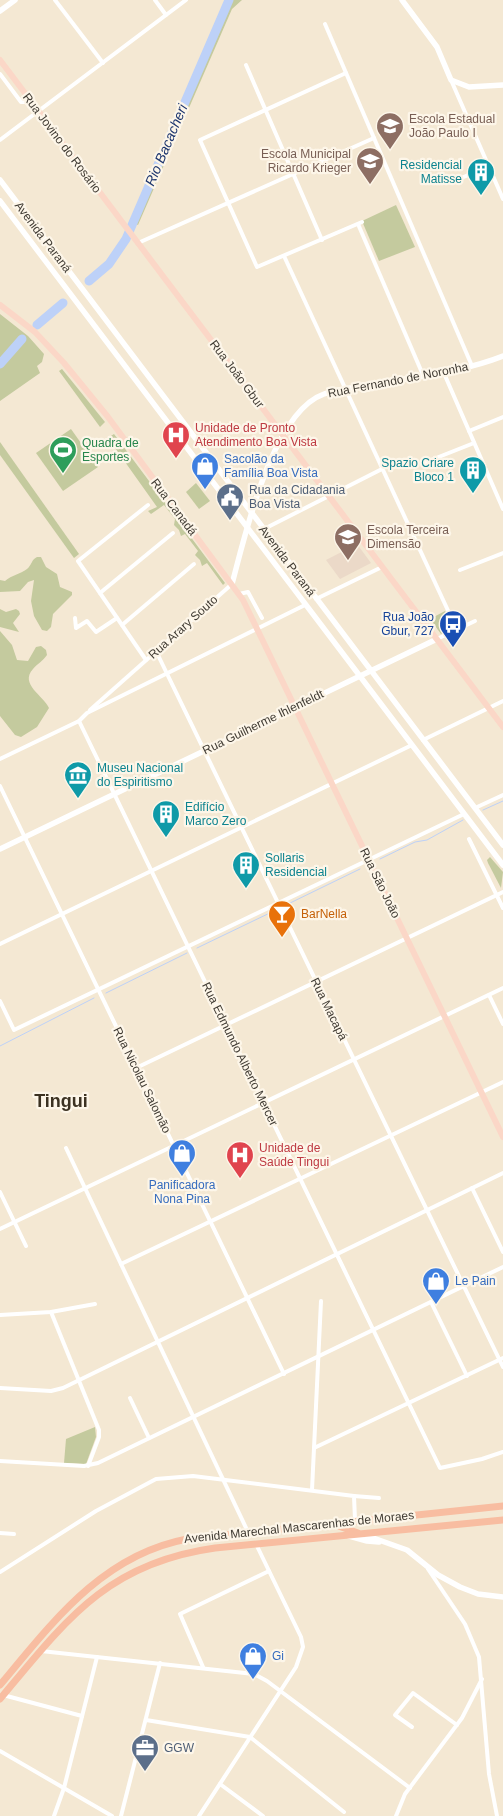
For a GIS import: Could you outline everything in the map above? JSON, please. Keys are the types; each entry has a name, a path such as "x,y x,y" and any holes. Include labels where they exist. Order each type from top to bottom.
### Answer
{"highway":[{"name":"Avenida Marechal Mascarenhas de Moraes","path":"0,1685 77,1597 114,1568 163,1544 218,1535 503,1506"},
{"path":"410,1529 416,1525 417,1514"},
{"name":"Avenida Marechal Mascarenhas de Moraes","path":"1,1697 80,1608 114,1582 164,1559 215,1548 503,1520"},
{"path":"330,1523 360,1534"},
{"path":"248,1532 259,1544"},
{"path":"215,1548 218,1535"}],"main road":[{"name":"Rua Jovino do Rosário","path":"0,60 136,240"},
{"name":"Rua João Gbur","path":"136,240 503,727"},
{"name":"Rua Canadá","path":"0,305 35,332 64,363 114,425 232,584 258,628"},
{"name":"Rua São João","path":"258,628 503,1137"}],"street":[{"path":"0,12 15,0"},
{"path":"55,0 103,63"},
{"path":"156,0 166,14"},
{"path":"0,140 186,0"},
{"path":"402,0 437,47 503,199"},
{"path":"325,24 472,366"},
{"path":"246,65 322,240"},
{"path":"346,73 200,140 257,267 360,223 423,374"},
{"path":"0,74 21,102 31,102"},
{"path":"451,80 469,87 503,85"},
{"path":"136,240 228,203 374,138"},
{"path":"459,179 489,166"},
{"name":"Avenida Paraná","path":"0,180 316,599 412,745 503,865"},
{"name":"Avenida Paraná","path":"0,201 248,525 305,605 423,740 503,845"},
{"path":"284,256 457,630"},
{"name":"Rua Fernando de Noronha","path":"248,525 264,471 284,436 302,411 313,400 345,389 472,366 503,356"},
{"path":"444,371 503,508"},
{"path":"469,431 503,416"},
{"path":"426,462 474,443"},
{"path":"263,530 382,470"},
{"path":"146,660 78,561 148,505"},
{"path":"232,584 248,525"},
{"path":"100,594 173,533"},
{"path":"460,570 503,552"},
{"path":"122,625 194,564"},
{"path":"316,599 382,567"},
{"name":"Rua Arary Souto","path":"0,759 79,721 232,584"},
{"path":"238,594 248,592 262,618"},
{"path":"250,612 255,603"},
{"path":"87,713 305,605"},
{"path":"75,618 76,628 87,621 96,632 117,618"},
{"path":"437,639 475,621"},
{"name":"Rua Guilherme Ihlenfeldt","path":"0,849 437,639"},
{"name":"Rua Macapá","path":"156,652 390,1135 501,1359 503,1367"},
{"path":"423,740 503,701"},
{"name":"Rua Edmundo Alberto Mercer","path":"79,721 440,1468 482,1459 503,1452"},
{"path":"0,944 412,745"},
{"name":"Rua Nicolau Salomão","path":"0,786 284,1374"},
{"path":"475,808 503,795"},
{"path":"0,1002 14,1030 464,814"},
{"path":"468,839 503,908"},
{"path":"136,1068 503,892"},
{"path":"0,1229 503,988"},
{"path":"489,994 503,1024"},
{"path":"121,1264 503,1082"},
{"path":"66,1148 248,1532"},
{"path":"0,1388 51,1391 79,1380 503,1173"},
{"path":"472,1188 503,1252"},
{"path":"0,1192 26,1246"},
{"path":"0,1462 88,1466 284,1374 503,1267"},
{"path":"312,1490 321,1301"},
{"path":"431,1302 467,1376"},
{"path":"0,1315 51,1312 94,1304"},
{"path":"51,1312 100,1434 88,1466"},
{"path":"314,1448 501,1359"},
{"path":"130,1398 149,1438"},
{"path":"0,1572 96,1511 147,1482 183,1476 379,1498"},
{"path":"354,1496 356,1520"},
{"path":"0,1533 14,1534"},
{"path":"360,1534 407,1550 424,1564 460,1587 478,1594 503,1597"},
{"path":"346,1535 367,1541 384,1542"},
{"path":"199,1816 296,1667 303,1648 301,1637 269,1571 259,1544"},
{"path":"424,1564 471,1635 479,1657 483,1677 489,1774 497,1816"},
{"path":"203,1667 180,1614 269,1571"},
{"path":"41,1651 254,1674 281,1691 410,1788"},
{"path":"54,1816 64,1788 97,1656"},
{"path":"121,1816 160,1663"},
{"path":"396,1816 399,1806 410,1788 457,1725 483,1677"},
{"path":"412,1727 396,1715 413,1692 457,1725"},
{"path":"1,1697 82,1716"},
{"path":"146,1720 250,1738 344,1812"},
{"path":"0,1751 112,1816"},
{"path":"220,1784 263,1816"}],"shaded area":[{"name":"Escola Terceira Dimensão","path":"357,544 371,563 340,579 326,560"}],"green space":[{"path":"232,0 242,0 232,9 138,225 136,224 227,5"},
{"path":"396,205 415,247 379,261 362,221"},
{"path":"0,314 28,336 44,354 42,362 37,366 40,373 0,401"},
{"path":"62,369 105,422 100,427 59,371"},
{"path":"71,429 98,467 63,491 36,453"},
{"path":"114,434 225,583 223,585 207,563 202,566 200,560 195,555 198,551 185,534 181,536 179,530 174,525 175,519 164,505 151,514 148,511 157,507 108,438"},
{"path":"0,442 79,554 74,558 0,455"},
{"path":"196,483 210,501 199,509 186,492"},
{"path":"37,557 41,557 46,567 57,574 60,587 72,592 72,595 53,614 51,627 47,631 42,630 34,616 31,601 34,580 28,582 20,591 0,592 0,580 5,581 24,571"},
{"path":"0,609 6,612 16,609 19,611 20,614 13,623 19,632 0,627"},
{"path":"445,611 452,628 441,634 430,619"},
{"path":"0,631 12,645 17,660 28,661 36,647 41,646 46,650 47,655 29,674 29,680 34,690 49,708 37,727 21,737 15,735 0,716"},
{"path":"490,857 503,872 501,888 488,863 487,860"},
{"path":"95,1427 96,1437 86,1464 64,1463 66,1439"}],"waterway":[{"name":"Rio Bacacheri","path":"89,281 109,264 126,239 229,0"},
{"name":"Rio Bacacheri","path":"37,325 63,303"},
{"name":"Rio Bacacheri","path":"0,364 22,339"},
{"path":"483,810 503,801"},
{"path":"380,859 415,842 427,840 463,820"},
{"path":"286,905 360,869"},
{"path":"197,948 276,910"},
{"path":"106,993 187,953"},
{"path":"0,1046 94,998"}],"place":[{"name":"Escola Estadual João Paulo I","path":"390,150"},
{"name":"Escola Municipal Ricardo Krieger","path":"370,185"},
{"name":"Residencial Matisse","path":"481,196"},
{"name":"Unidade de Pronto Atendimento Boa Vista","path":"176,459"},
{"name":"Quadra de Esportes","path":"63,474"},
{"name":"Sacolão da Família Boa Vista","path":"205,490"},
{"name":"Spazio Criare Bloco 1","path":"473,494"},
{"name":"Rua da Cidadania Boa Vista","path":"230,521"},
{"name":"Escola Terceira Dimensão","path":"348,561"},
{"name":"Rua João Gbur, 727","path":"453,648"},
{"name":"Museu Nacional do Espiritismo","path":"78,799"},
{"name":"Edifício Marco Zero","path":"166,838"},
{"name":"Sollaris Residencial","path":"246,889"},
{"name":"BarNella","path":"282,938"},
{"name":"Panificadora Nona Pina","path":"182,1177"},
{"name":"Unidade de Saúde Tingui","path":"240,1179"},
{"name":"Le Pain","path":"436,1305"},
{"name":"Gi","path":"253,1680"},
{"name":"GGW","path":"145,1772"}],"district":[{"name":"Tingui","path":"61,1101"}]}
